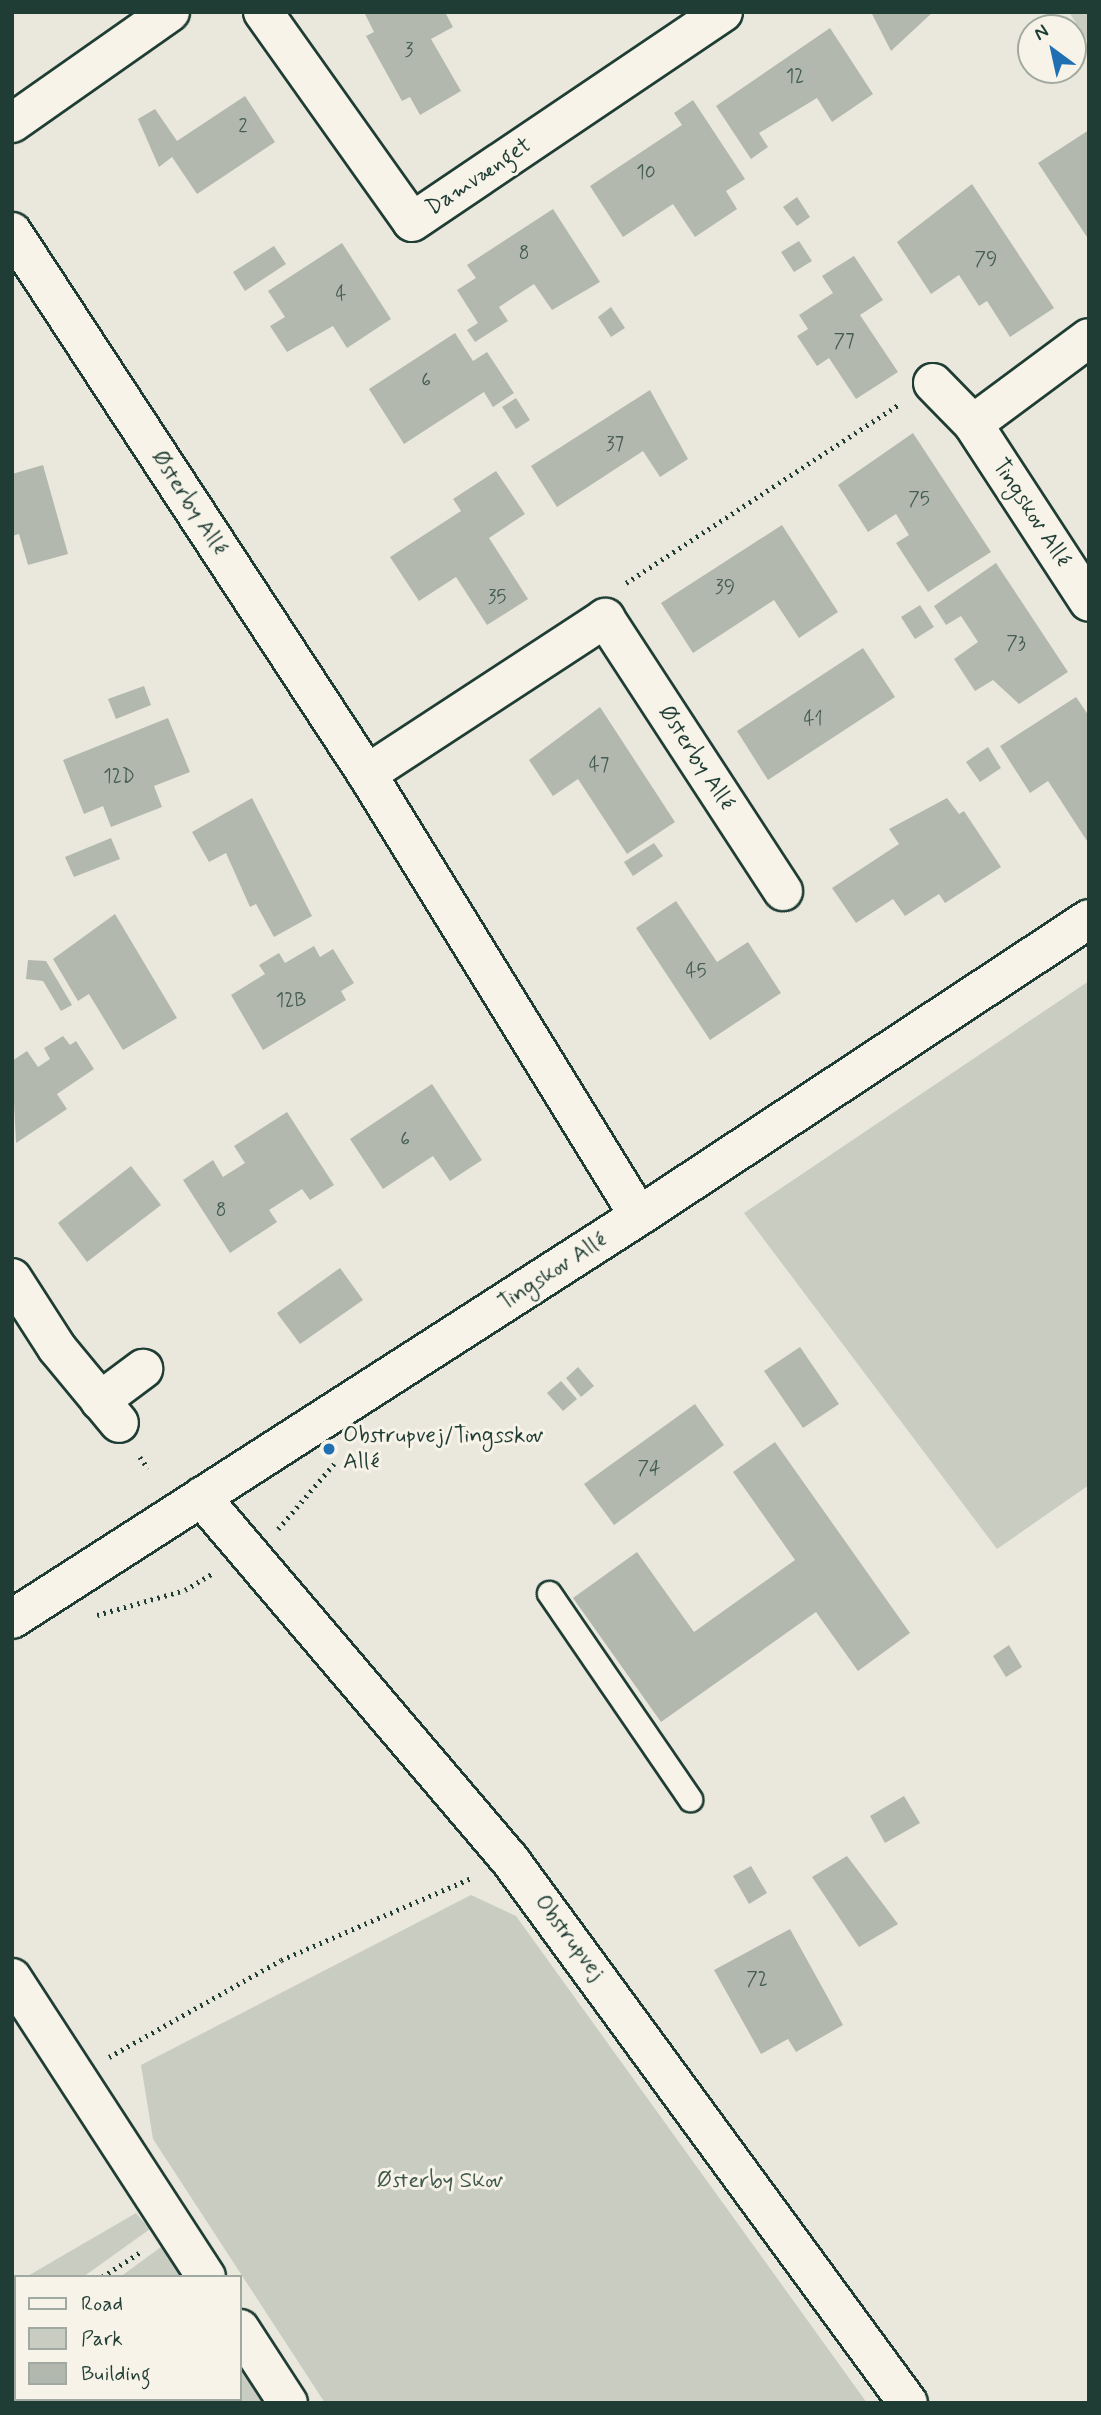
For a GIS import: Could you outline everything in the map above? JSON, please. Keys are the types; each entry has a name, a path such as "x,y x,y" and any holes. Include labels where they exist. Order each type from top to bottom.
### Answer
{"street":[{"path":"12,123 170,12"},
{"name":"Damvænget","path":"263,12 412,222 723,12"},
{"name":"Østerby Allé","path":"12,232 367,774 639,1216"},
{"path":"973,424 1089,338"},
{"name":"Tingskov Allé","path":"933,383 973,424 1089,602"},
{"path":"367,774 605,618"},
{"name":"Østerby Allé","path":"605,618 783,891"},
{"name":"Tingskov Allé","path":"12,1619 639,1216 1089,919"},
{"path":"12,1278 110,1412 143,1369"},
{"name":"Obstrupvej","path":"201,1497 510,1860 908,2403"},
{"path":"12,1978 205,2275"},
{"path":"242,2332 288,2403"}],"lane":[{"path":"549,1593 690,1799"}],"path":[{"path":"605,618 614,592 933,383"},
{"path":"75,2076 281,1960 510,1860"}],"green space":[{"path":"1069,12 1089,12 1089,44 1087,14"},
{"path":"1089,981 1089,1485 997,1549 744,1213"},
{"name":"Østerby Skov","path":"471,1895 516,1916 867,2403 325,2403 153,2139 141,2065"},
{"path":"136,2213 150,2229 86,2275 29,2275"},
{"path":"161,2247 177,2249 193,2275 123,2275"},
{"path":"242,2352 274,2403 12,2403 14,2382 14,2401 242,2401"}],"building":[{"path":"445,12 453,27 431,39 461,91 420,115 410,97 402,101 366,36 374,32 365,14"},
{"path":"871,12 933,12 891,51"},
{"path":"830,28 873,94 832,122 817,98 759,133 768,147 751,159 716,106"},
{"path":"245,96 275,142 197,194 172,157 159,167 138,119 155,109 177,141"},
{"path":"693,100 745,179 726,191 737,209 695,237 673,204 623,237 590,186 682,125 674,113"},
{"path":"1089,130 1089,240 1038,163"},
{"path":"972,184 1054,308 1010,337 987,301 979,306 959,275 931,294 897,242"},
{"path":"797,197 810,217 797,226 783,207"},
{"path":"553,209 600,282 552,310 534,284 499,307 508,321 475,342 467,330 478,323 457,290 476,278 467,265"},
{"path":"799,241 812,261 794,272 781,252"},
{"path":"342,243 391,319 347,348 333,326 287,352 270,326 285,317 268,291"},
{"path":"274,246 286,264 245,291 233,272"},
{"path":"854,256 883,300 860,315 898,372 856,399 829,358 817,366 797,336 808,329 799,315 833,293 822,276"},
{"path":"611,307 625,328 611,337 598,317"},
{"path":"455,333 473,361 487,352 514,393 493,407 484,392 404,444 369,389"},
{"path":"650,390 688,459 660,477 643,451 557,507 531,466"},
{"path":"516,398 530,420 516,429 502,407"},
{"path":"913,433 991,552 928,592 896,543 909,535 896,514 868,532 838,485"},
{"path":"43,465 68,554 28,565 19,534 12,536 12,474"},
{"path":"496,471 525,514 489,538 528,599 487,625 456,577 419,601 390,557 461,511 453,499"},
{"path":"782,525 838,612 799,638 774,600 693,653 661,603"},
{"path":"996,563 1068,672 1019,704 993,680 975,691 954,659 978,642 961,616 946,625 934,606"},
{"path":"920,605 934,627 915,639 901,617"},
{"path":"863,648 895,697 768,780 737,731"},
{"path":"144,686 151,705 116,719 108,699"},
{"path":"1076,697 1089,716 1089,844 1048,781 1030,793 1000,746"},
{"path":"600,707 675,822 627,854 578,779 553,796 529,760"},
{"path":"168,718 190,772 154,786 162,807 111,827 103,806 84,814 63,760"},
{"path":"988,747 1001,768 980,782 966,762"},
{"path":"252,798 312,916 274,937 256,904 250,907 226,853 209,862 192,832"},
{"path":"947,798 959,814 964,811 1001,867 945,903 939,894 905,916 893,899 856,923 832,888 899,844 889,829"},
{"path":"111,838 120,859 74,877 65,857"},
{"path":"654,843 663,856 633,876 624,862"},
{"path":"676,901 717,962 748,942 781,993 710,1040 636,928"},
{"path":"115,914 177,1018 123,1050 89,994 78,1001 53,959"},
{"path":"314,946 320,957 333,949 354,983 341,991 346,1000 263,1050 231,995 265,974 259,965 279,953 285,963"},
{"path":"28,960 46,961 72,1005 61,1011 43,981 26,979"},
{"path":"63,1036 70,1045 76,1041 94,1069 57,1094 67,1109 16,1143 12,1061 27,1051 38,1067 50,1059 44,1048"},
{"path":"432,1084 482,1160 450,1181 433,1156 383,1189 350,1139"},
{"path":"287,1112 334,1185 310,1200 302,1189 269,1210 277,1222 230,1253 183,1180 213,1160 223,1177 245,1163 234,1146"},
{"path":"131,1166 161,1205 87,1262 58,1223"},
{"path":"340,1268 363,1300 300,1344 277,1313"},
{"path":"800,1347 839,1404 803,1428 764,1371"},
{"path":"578,1367 594,1386 581,1397 566,1378"},
{"path":"561,1381 577,1399 563,1411 547,1393"},
{"path":"695,1404 724,1445 614,1525 584,1484"},
{"path":"775,1442 910,1633 858,1671 816,1612 661,1722 573,1598 637,1552 694,1632 795,1560 733,1472"},
{"path":"1009,1645 1022,1667 1006,1677 993,1656"},
{"path":"904,1796 920,1823 885,1843 870,1816"},
{"path":"847,1856 898,1924 859,1947 812,1877"},
{"path":"751,1866 767,1893 749,1904 733,1876"},
{"path":"790,1929 843,2025 796,2052 788,2039 761,2054 714,1970"}],"place":[{"name":"Obstrupvej/Tingsskov Allé","path":"329,1449"}]}
